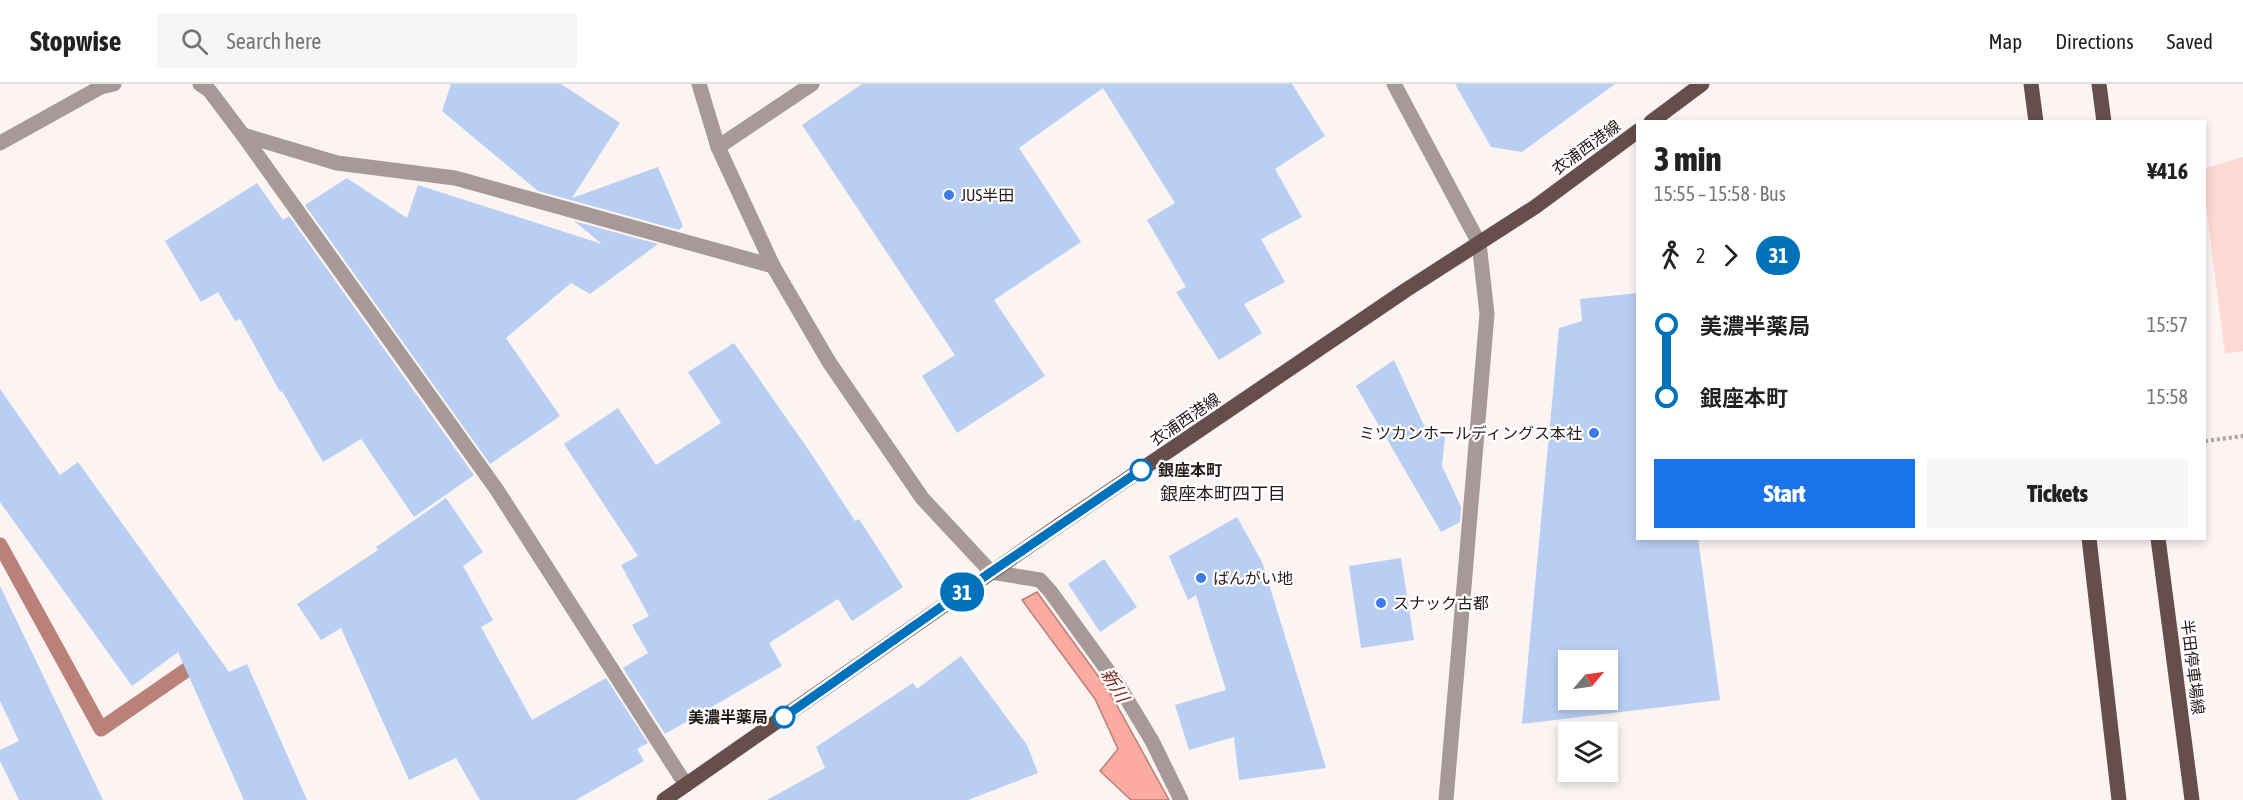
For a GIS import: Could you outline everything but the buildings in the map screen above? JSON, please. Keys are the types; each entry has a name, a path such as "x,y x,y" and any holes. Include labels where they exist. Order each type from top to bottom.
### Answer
{"main road":[{"path":"1654,120 1702,84"},
{"path":"2031,84 2036,120"},
{"path":"2099,84 2104,120"},
{"name":"衣浦西港線","path":"664,800 991,572 1535,207 1636,132"},
{"path":"2089,540 2118,800"},
{"name":"半田停車場線","path":"2158,540 2192,800"}],"street":[{"path":"699,84 718,147 773,266 829,362 922,498 991,572 1040,580 1050,591 1119,686 1152,741 1180,800"},
{"path":"718,147 812,84"},
{"path":"1394,84 1479,243 1487,314 1446,800"},
{"path":"0,143 105,85"},
{"path":"207,86 497,490 686,785"},
{"path":"243,135 337,163 456,178 773,266"}],"path":[{"path":"2206,441 2243,436"}],"shaded area":[{"path":"2243,157 2243,351 2225,354 2206,206 2206,168"},
{"path":"1037,592 1109,691 1169,800 1131,800 1100,771 1118,749 1095,699 1022,600"}],"waterway":[{"path":"0,545 101,729 201,660"}],"bus line":[{"name":"31","path":"784,717 1141,470"}],"place":[{"name":"JUS半田","path":"949,195"},
{"name":"ミツカンホールディングス本社","path":"1594,433"},
{"name":"銀座本町","path":"1141,470"},
{"name":"ばんがい地","path":"1201,578"},
{"name":"スナック古都","path":"1381,603"},
{"name":"美濃半薬局","path":"784,717"}],"district":[{"name":"銀座本町四丁目","path":"1223,493"}],"water label":[{"name":"新川","path":"1115,685"}]}
